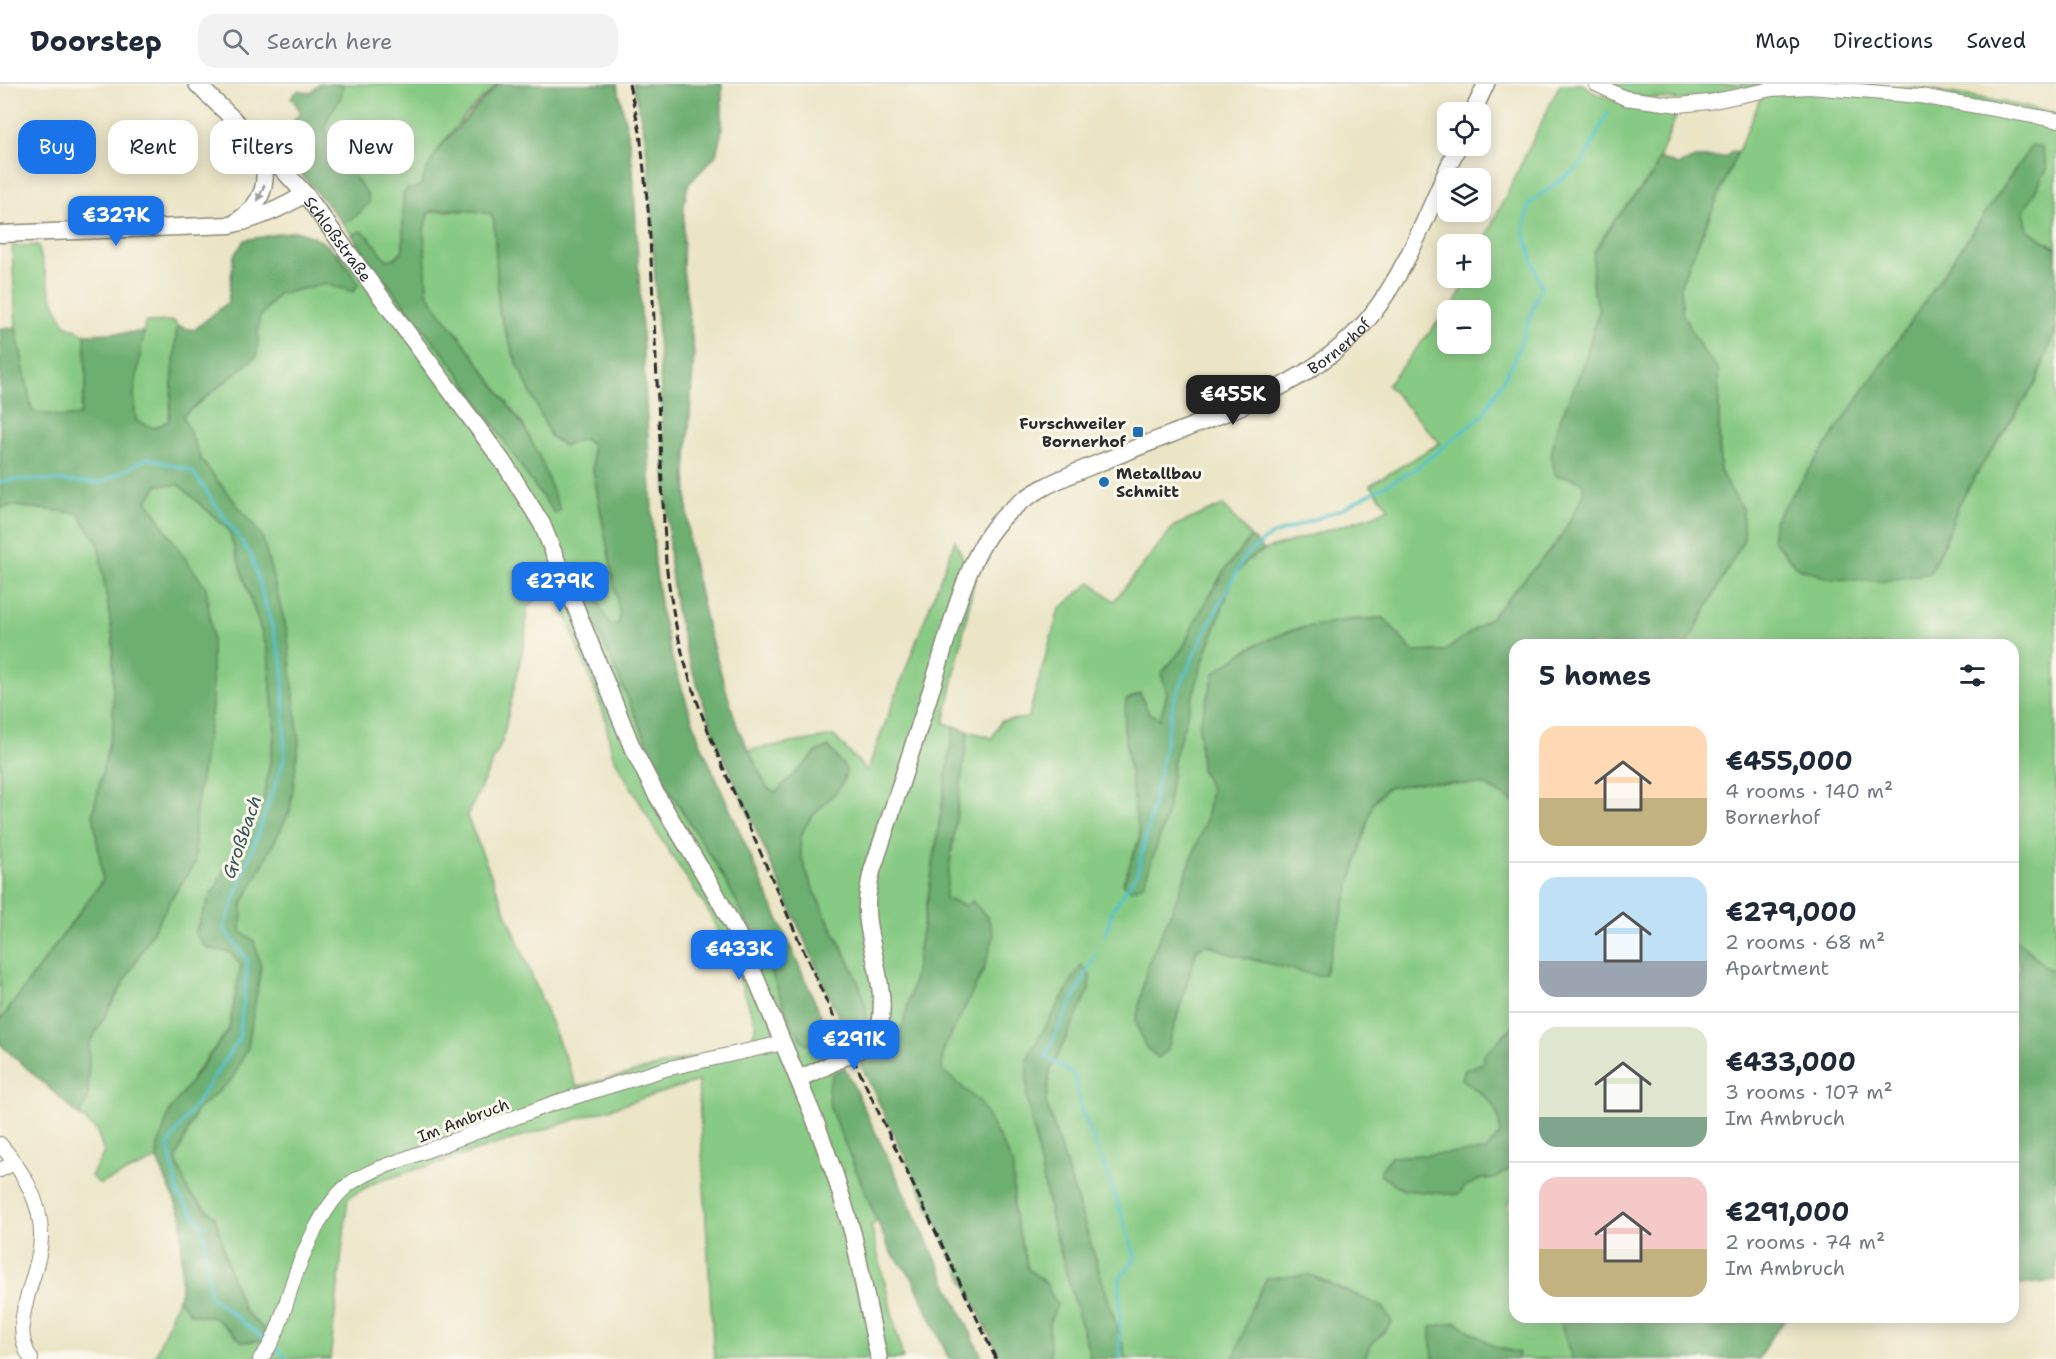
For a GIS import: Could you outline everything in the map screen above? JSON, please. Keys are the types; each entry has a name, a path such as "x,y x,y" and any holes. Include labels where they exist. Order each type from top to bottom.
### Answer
{"main road":[{"name":"Schloßstraße","path":"196,84 234,120"},
{"path":"1478,102 1486,84"},
{"name":"Bornerhof","path":"798,1079 868,1045 879,1031 882,997 866,910 872,871 973,562 981,546 1011,507 1029,495 1255,399 1301,376 1351,338 1384,296 1406,260 1453,156"},
{"path":"230,225 248,213 260,199 265,184 264,174"},
{"name":"Schloßstraße","path":"287,174 305,194 506,466 542,524 632,747 656,794 738,935 798,1079 831,1164 853,1234 879,1359"},
{"path":"0,234 230,225 252,220 281,209 305,194"}],"street":[{"path":"1596,84 1625,98 1679,105 1709,102 1772,89 1809,87 1920,96 2056,120"},
{"name":"Im Ambruch","path":"266,1351 310,1241 334,1200 345,1187 360,1178 375,1170 551,1104 665,1069 783,1043"},
{"path":"0,1144 36,1199 41,1222 40,1251 21,1335 31,1359"},
{"path":"0,1170 14,1163"}],"green space":[{"path":"319,84 342,84 341,97 327,120 325,130 327,134 327,174 353,174 368,195 369,203 356,216 343,223 301,174 315,174 315,120 294,120 301,112 291,97 299,90 310,93"},
{"path":"342,84 498,84 453,130 434,157 421,185 403,194 403,250 392,260 387,260 369,237 361,231 352,235 343,223 356,216 345,174 414,174 414,120 328,120 343,89"},
{"path":"498,84 617,84 633,170 655,564 661,612 673,662 700,742 834,1045 818,1048 803,1042 791,1024 763,951 717,866 666,785 577,582 581,570 589,570 600,606 610,625 618,624 620,615 593,470 592,445 584,439 564,446 551,437 514,356 499,311 494,221 491,214 451,209 428,213 424,230 427,292 524,427 540,458 560,510 555,514 459,373 368,259 352,235 361,231 369,237 387,260 396,258 403,250 403,194 408,188 415,189 421,185 439,148"},
{"path":"633,84 722,84 722,130 716,155 688,185 684,204 683,269 694,353 686,473 689,544 708,630 737,726 767,788 776,792 818,751 829,747 846,769 837,791 810,819 800,843 810,882 853,971 865,1002 866,1016 863,1032 848,1039 715,737 688,657 676,609 670,563 649,168 644,131"},
{"path":"1560,84 1583,84 1596,94 1624,104 1679,109 1653,174 1614,221 1594,252 1592,285 1599,310 1584,364 1569,477 1583,482 1584,494 1559,540 1491,617 1445,651 1413,652 1384,618 1353,619 1294,629 1250,648 1201,768 1211,790 1206,820 1176,901 1147,966 1167,1051 1197,949 1208,944 1227,953 1318,976 1373,803 1387,788 1424,782 1485,785 1509,799 1509,1030 1483,1063 1465,1070 1462,1079 1494,1107 1500,1134 1486,1151 1391,1157 1458,1195 1466,1186 1481,1179 1496,1178 1509,1169 1509,1323 1561,1323 1572,1359 1517,1359 1519,1353 1495,1347 1456,1322 1431,1344 1434,1359 1364,1359 1370,1346 1392,1323 1383,1307 1310,1275 1232,1359 1127,1359 1046,1102 1050,1071 1089,990 1027,1099 1052,1222 1091,1359 1050,1359 1049,1323 1057,1305 1045,1282 1028,1269 1014,1212 1013,1164 942,1070 943,1051 984,969 973,901 966,906 945,899 968,731 992,738 1001,721 1028,718 1059,610 1091,582 1114,601 1174,526 1223,505 1251,537 1224,571 1194,623 1183,648 1162,674 1167,693 1160,720 1148,712 1140,693 1124,727 1140,837 1123,883 1166,818 1174,759 1204,658 1234,576 1248,560 1264,550 1372,516 1389,508 1370,485 1440,443 1387,385 1437,323 1437,354 1491,354 1491,300 1456,300 1462,288 1491,288 1491,234 1487,234"},
{"path":"1606,84 1879,85 1955,94 2056,114 2056,248 2028,230 2024,211 2047,169 2032,145 1774,521 1773,539 1782,549 1944,545 1959,504 2037,381 2056,327 2056,973 2044,966 2019,942 2019,639 1690,639 1744,539 1742,509 1720,471 1718,369 1702,350 1682,313 1681,283 1764,86 1679,100 1632,96"},
{"path":"2032,145 2042,147 2047,169 2024,211 2028,230 2056,248 2056,327 2037,381 1959,504 1930,573 1884,581 1831,579 1798,568 1773,540 1774,521"},
{"path":"1732,151 1737,152 1681,283 1682,313 1702,350 1718,369 1720,471 1742,509 1744,539 1690,639 1509,639 1509,799 1485,785 1424,782 1387,788 1373,803 1325,974 1318,976 1227,953 1208,944 1197,949 1167,1051 1158,1058 1145,1046 1136,1022 1147,966 1176,901 1206,820 1211,790 1201,768 1199,725 1215,672 1265,641 1315,626 1349,620 1384,618 1413,652 1445,651 1491,617 1559,540 1584,494 1582,482 1569,477 1556,476 1551,457 1556,429 1584,364 1599,310 1592,285 1594,252 1614,221 1653,174 1659,158 1678,165 1695,158 1726,157"},
{"path":"474,211 491,214 494,221 499,311 514,356 551,437 584,439 592,445 593,470 620,615 618,624 610,625 600,606 589,571 577,582 666,785 717,866 763,951 791,1024 818,1048 834,1045 845,1068 833,1074 830,1108 877,1221 871,1226 903,1359 714,1359 698,1081 374,1183 348,1198 330,1359 271,1359 261,1351 252,1359 154,1359 178,1299 191,1314 215,1318 243,1342 264,1340 264,1329 244,1311 230,1273 215,1217 189,1193 176,1159 196,1111 232,1079 248,1047 241,933 242,905 290,811 262,536 202,461 183,416 257,356 259,318 278,294 326,284 359,284 337,252 358,241 368,259 459,373 555,513 559,509 540,458 524,427 427,292 424,230 428,213","holes":["556,590 605,717 612,754 659,836 706,907 730,954 756,1025 752,1038 713,1052 577,1087 467,816 502,742 525,638 527,608 541,595"]},
{"path":"295,231 326,244 359,284 353,292 326,284 278,294 259,318 257,356 183,416 202,461 262,536 287,631 299,742 290,811 242,905 241,932 254,941 261,967 248,1047 232,1079 196,1111 176,1159 189,1193 215,1217 230,1273 244,1311 264,1329 264,1340 243,1342 215,1318 191,1314 178,1299 181,1291 182,1217 157,1159 158,1146 170,1110 229,1029 241,965 230,952 207,948 195,933 209,899 263,801 275,733 268,652 228,529 179,485 158,485 147,500 206,588 212,633 212,707 195,816 195,863 173,896 89,1044 88,1099 79,1115 0,1044 0,1021 103,880 93,813 113,726 113,638 98,542 78,513 14,506 0,507 0,328 16,328 32,411 65,417 80,415 86,384 85,334 144,332 134,394 136,421 154,428 169,421 177,326 194,330 228,302 234,255 245,240"},
{"path":"38,245 51,295 65,325 85,334 86,384 80,415 65,417 32,412 16,328 12,246"},
{"path":"174,321 177,326 169,422 154,428 136,422 134,394 145,322"},
{"path":"158,485 179,485 228,529 268,652 275,733 263,801 209,899 195,933 207,948 230,952 241,965 229,1029 194,1075 158,1146 157,1159 100,1184 91,1176 104,1153 97,1131 79,1115 88,1099 89,1044 173,896 195,863 195,816 212,707 169,535 147,500"},
{"path":"14,506 78,513 98,542 113,638 113,726 93,813 103,880 0,1021 0,507"},
{"path":"1251,537 1264,550 1248,560 1234,576 1204,658 1174,759 1166,818 1144,884 1131,890 1123,884 1140,837 1124,727 1126,700 1140,693 1148,712 1160,719 1167,693 1161,674 1183,648 1194,623 1224,571"},
{"path":"955,540 974,583 944,723 954,726 913,983 903,1026 883,1050 860,1063 848,1039 863,1032 854,973 811,885 800,850 801,837 808,821 845,779 829,747 818,751 776,793 767,788 748,750 834,736 867,771"},
{"path":"954,726 968,731 945,899 965,906 972,901 988,918 994,936 984,969 943,1051 942,1070 980,1102 1013,1164 1014,1212 1028,1269 1045,1282 1057,1305 1049,1323 1050,1359 1001,1359 860,1063 883,1050 903,1026 928,898"},
{"path":"2019,942 2044,966 2056,973 2056,1281 2019,1285 2019,968"},
{"path":"1081,965 1090,975 1089,990 1050,1071 1046,1102 1127,1359 1091,1359 1052,1222 1027,1099 1027,1059"},
{"path":"1509,1031 1509,1169 1496,1178 1481,1179 1466,1186 1458,1195 1403,1190 1380,1175 1380,1171 1391,1157 1486,1151 1500,1134 1497,1114 1490,1101 1462,1079 1465,1070 1483,1063 1484,1054"},
{"path":"845,1068 983,1359 949,1359 912,1277 890,1251 830,1108 828,1087 833,1074"},
{"path":"1310,1275 1383,1307 1392,1323 1370,1346 1364,1359 1232,1359 1237,1351 1252,1306 1267,1278"},
{"path":"1456,1322 1495,1347 1519,1353 1517,1359 1434,1359 1431,1327"},
{"path":"1561,1323 1783,1323 1769,1340 1759,1359 1572,1359"}],"waterway":[{"path":"1105,937 1112,911 1137,873 1174,699 1203,636 1245,556 1270,536 1342,509 1414,470 1482,416 1513,363 1541,287 1524,231 1529,204 1582,164 1608,112"},
{"name":"Großbach","path":"0,482 20,479 101,483 148,458 192,471 251,555 283,665 285,756 224,929 248,961 239,1039 168,1145 178,1194 203,1226 210,1296 268,1342"},
{"path":"1096,954 1045,1056 1075,1076 1081,1109 1106,1170 1136,1258 1120,1278 1120,1359"},
{"name":"Großbach","path":"273,1346 286,1359"}],"railway":[{"path":"629,84 640,132 649,218 666,563 683,656 712,741 799,940 996,1359"}],"place":[{"name":"Furschweiler Bornerhof","path":"1138,432"},
{"name":"Metallbau Schmitt","path":"1104,482"}]}
